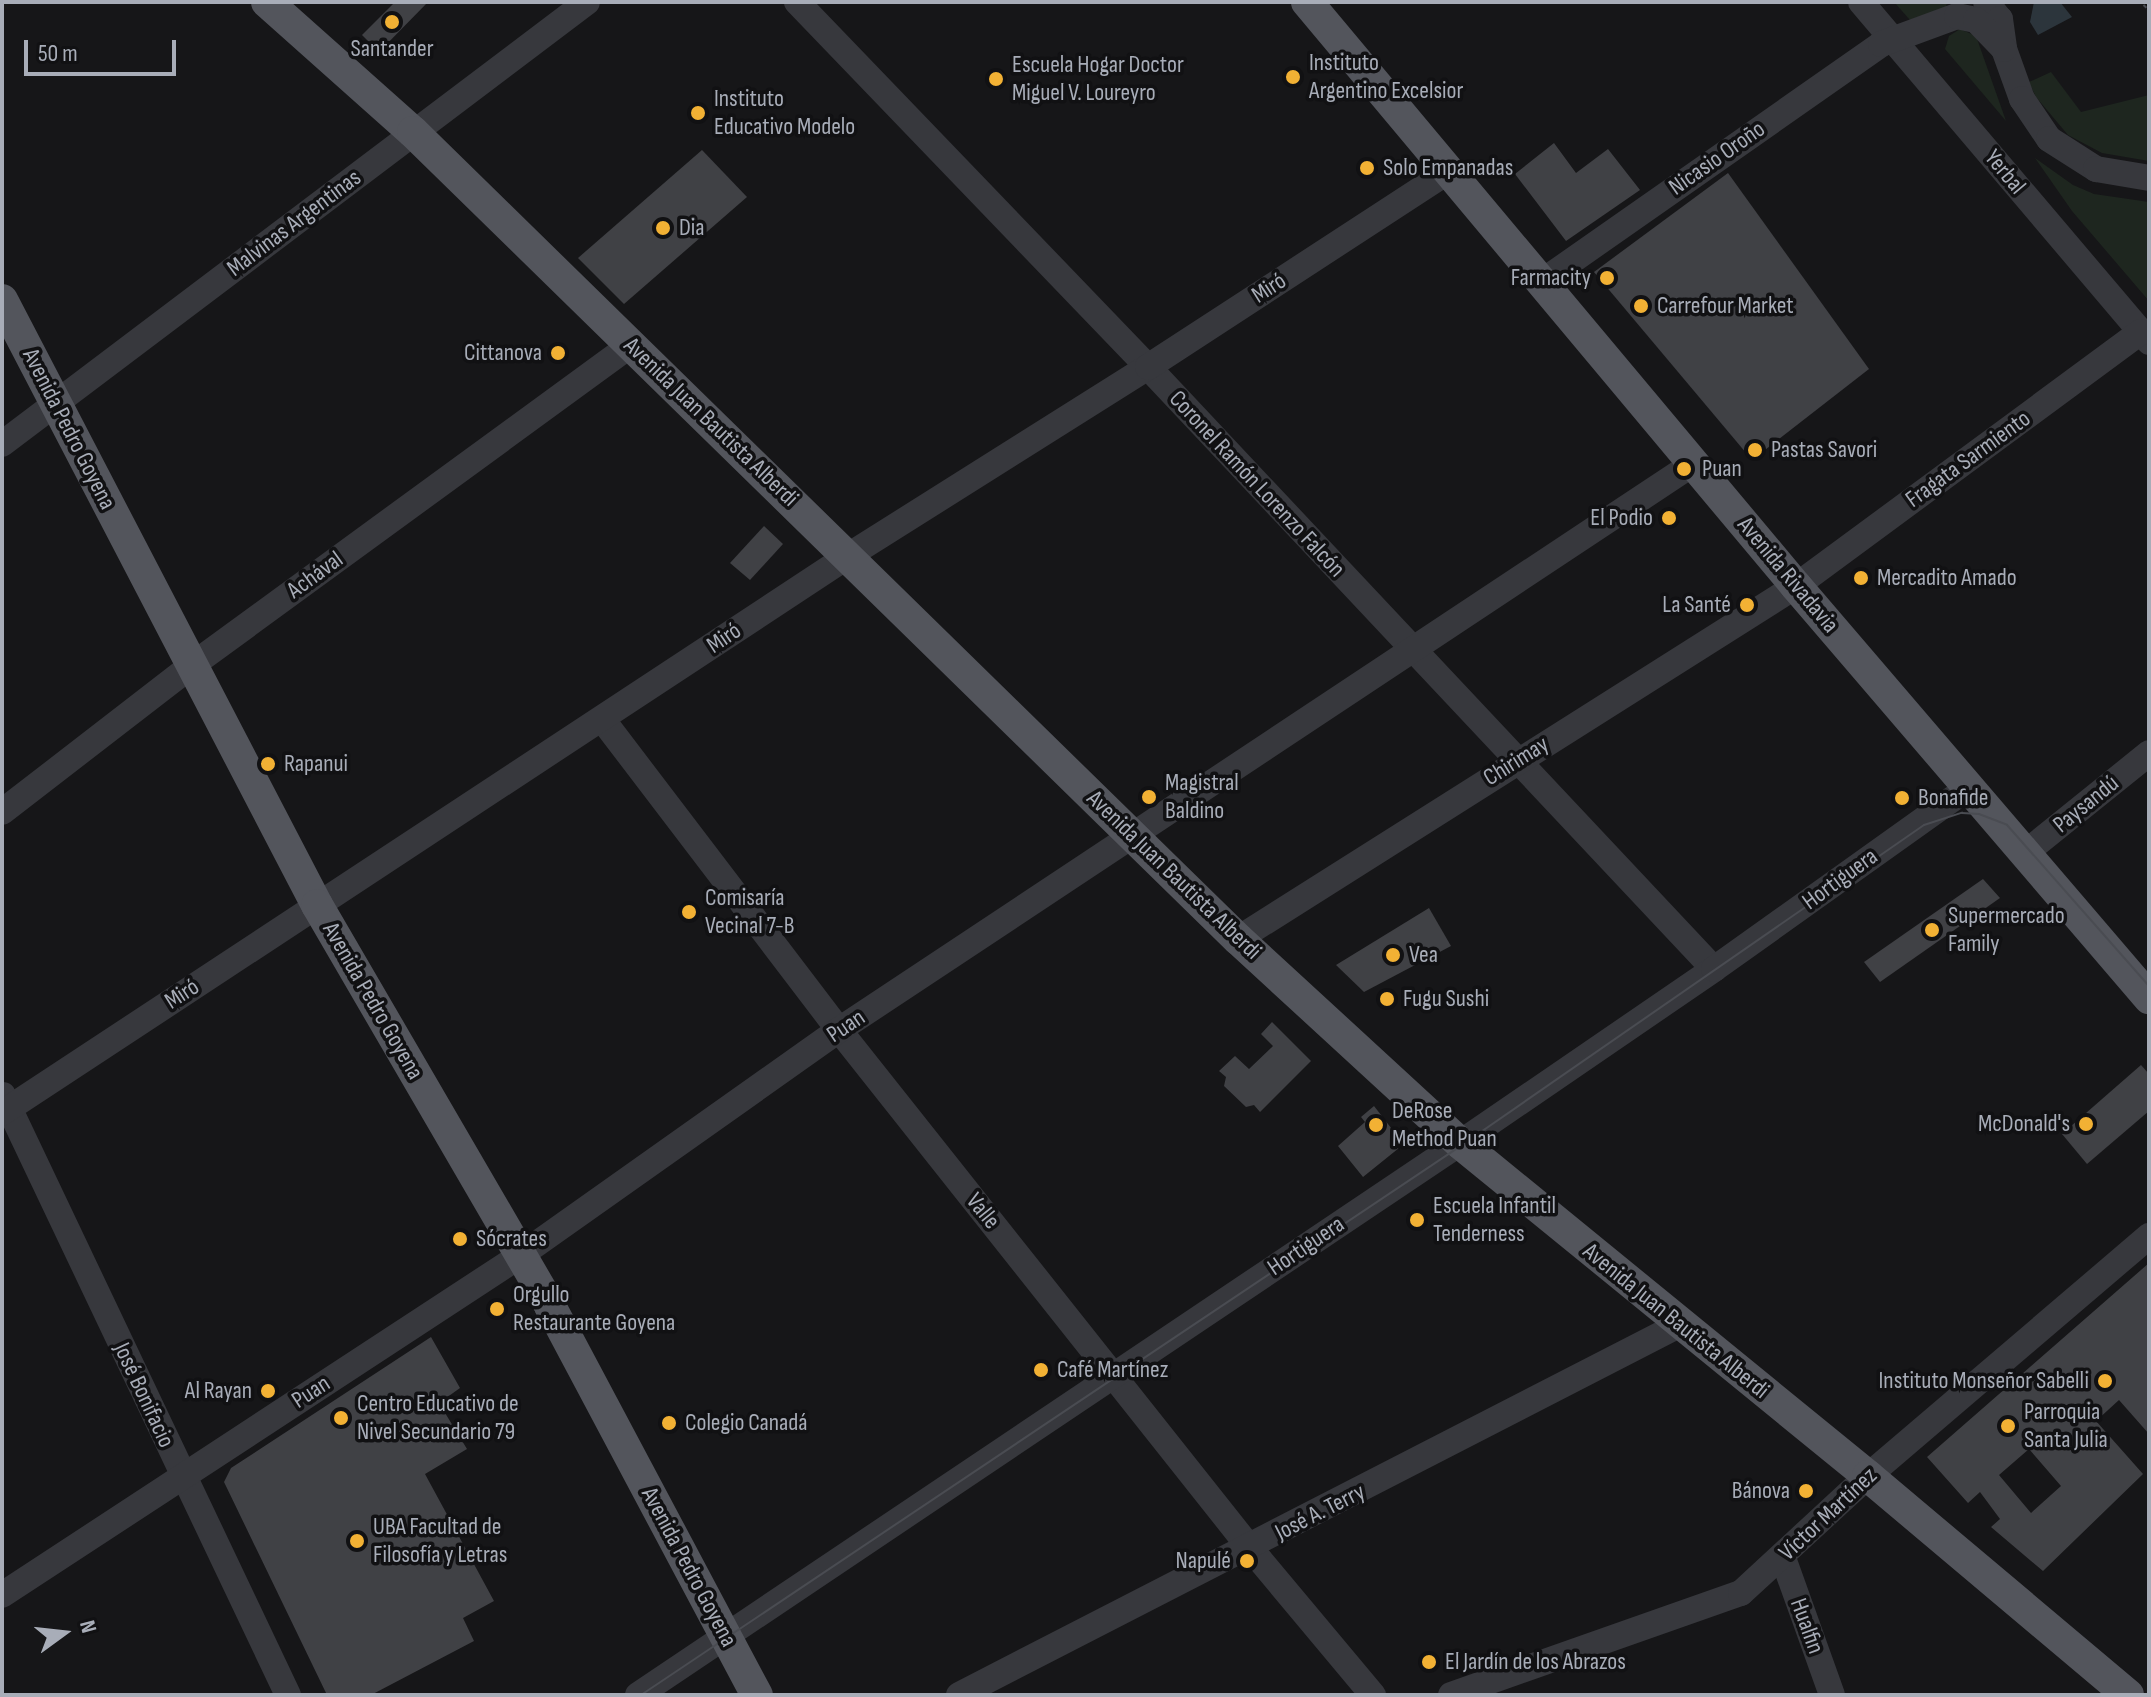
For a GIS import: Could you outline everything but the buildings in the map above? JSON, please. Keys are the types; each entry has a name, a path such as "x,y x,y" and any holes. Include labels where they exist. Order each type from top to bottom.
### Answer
{"main road":[{"name":"Avenida Juan Bautista Alberdi","path":"267,2 413,132 1238,939 1460,1143 1679,1325 1868,1476 2128,1695"},
{"name":"Avenida Rivadavia","path":"1307,2 1796,586 2149,998"},
{"name":"Avenida Pedro Goyena","path":"2,300 317,905 521,1255 757,1695"}],"street":[{"name":"Malvinas Argentinas","path":"2,444 587,2"},
{"name":"Coronel Ramón Lorenzo Falcón","path":"797,2 1148,367 1515,761 1714,969"},
{"name":"Yerbal","path":"1861,2 2144,337"},
{"path":"1986,2 2000,19 2004,49 2022,99 2049,139 2096,169 2149,178"},
{"name":"Nicasio Oroño","path":"1543,281 1869,51 1957,16 1976,20 2004,49"},
{"path":"1933,86 1929,48 1939,22"},
{"name":"Miró","path":"4,1105 317,905 848,556 1148,367 1450,170"},
{"name":"Fragata Sarmiento","path":"1796,586 2144,337"},
{"name":"Achával","path":"2,812 191,666 632,344"},
{"name":"Puan","path":"2,1595 521,1255 839,1030 1136,837 1694,463"},
{"name":"Chirimay","path":"1238,939 1796,586"},
{"name":"Valle","path":"602,719 839,1030 1250,1548 1373,1695"},
{"name":"Paysandú","path":"2024,854 2149,753"},
{"name":"Hortiguera","path":"638,1695 1460,1143 1714,969 1968,788"},
{"name":"José Bonifacio","path":"4,1105 288,1695"},
{"name":"Víctor Martínez","path":"1451,1695 1741,1593 1783,1558 1868,1476 2149,1236"},
{"name":"José A. Terry","path":"959,1695 1679,1325"},
{"name":"Hualfin","path":"1783,1558 1832,1695"}],"shaded area":[{"path":"1894,2 1947,2 1946,8 1910,20"},
{"path":"2034,2 2060,2 2072,17 2038,35 2030,22"},
{"path":"1960,29 1976,36 2006,121 1945,49 1949,36"},
{"path":"2051,72 2081,112 2149,95 2149,161 2102,153 2068,135 2036,97 2029,82"},
{"path":"2035,158 2073,185 2094,194 2149,202 2149,301 2072,211"}],"tram line":[{"path":"641,1695 1462,1145 1924,825 1962,813 1979,814 2007,825 2149,986"}],"railway":[{"path":"2146,2 2149,5"}],"place":[{"name":"Santander","path":"392,22"},
{"name":"Instituto Argentino Excelsior","path":"1293,77"},
{"name":"Escuela Hogar Doctor Miguel V. Loureyro","path":"996,79"},
{"name":"Instituto Educativo Modelo","path":"698,113"},
{"name":"Solo Empanadas","path":"1367,168"},
{"name":"Dia","path":"663,228"},
{"name":"Farmacity","path":"1607,278"},
{"name":"Carrefour Market","path":"1641,306"},
{"name":"Cittanova","path":"558,353"},
{"name":"Pastas Savori","path":"1755,450"},
{"name":"Puan","path":"1684,469"},
{"name":"El Podio","path":"1669,518"},
{"name":"Mercadito Amado","path":"1861,578"},
{"name":"La Santé","path":"1747,605"},
{"name":"Rapanui","path":"268,764"},
{"name":"Magistral Baldino","path":"1149,797"},
{"name":"Bonafide","path":"1902,798"},
{"name":"Comisaría Vecinal 7-B","path":"689,912"},
{"name":"Supermercado Family","path":"1932,930"},
{"name":"Vea","path":"1393,955"},
{"name":"Fugu Sushi","path":"1387,999"},
{"name":"McDonald's","path":"2086,1124"},
{"name":"DeRose Method Puan","path":"1376,1125"},
{"name":"Escuela Infantil Tenderness","path":"1417,1220"},
{"name":"Sócrates","path":"460,1239"},
{"name":"Orgullo Restaurante Goyena","path":"497,1309"},
{"name":"Café Martínez","path":"1041,1370"},
{"name":"Instituto Monseñor Sabelli","path":"2105,1381"},
{"name":"Al Rayan","path":"268,1391"},
{"name":"Centro Educativo de Nivel Secundario 79","path":"341,1418"},
{"name":"Colegio Canadá","path":"669,1423"},
{"name":"Parroquia Santa Julia","path":"2008,1426"},
{"name":"Bánova","path":"1806,1491"},
{"name":"UBA Facultad de Filosofía y Letras","path":"357,1541"},
{"name":"Napulé","path":"1247,1561"},
{"name":"El Jardín de los Abrazos","path":"1429,1662"}]}
